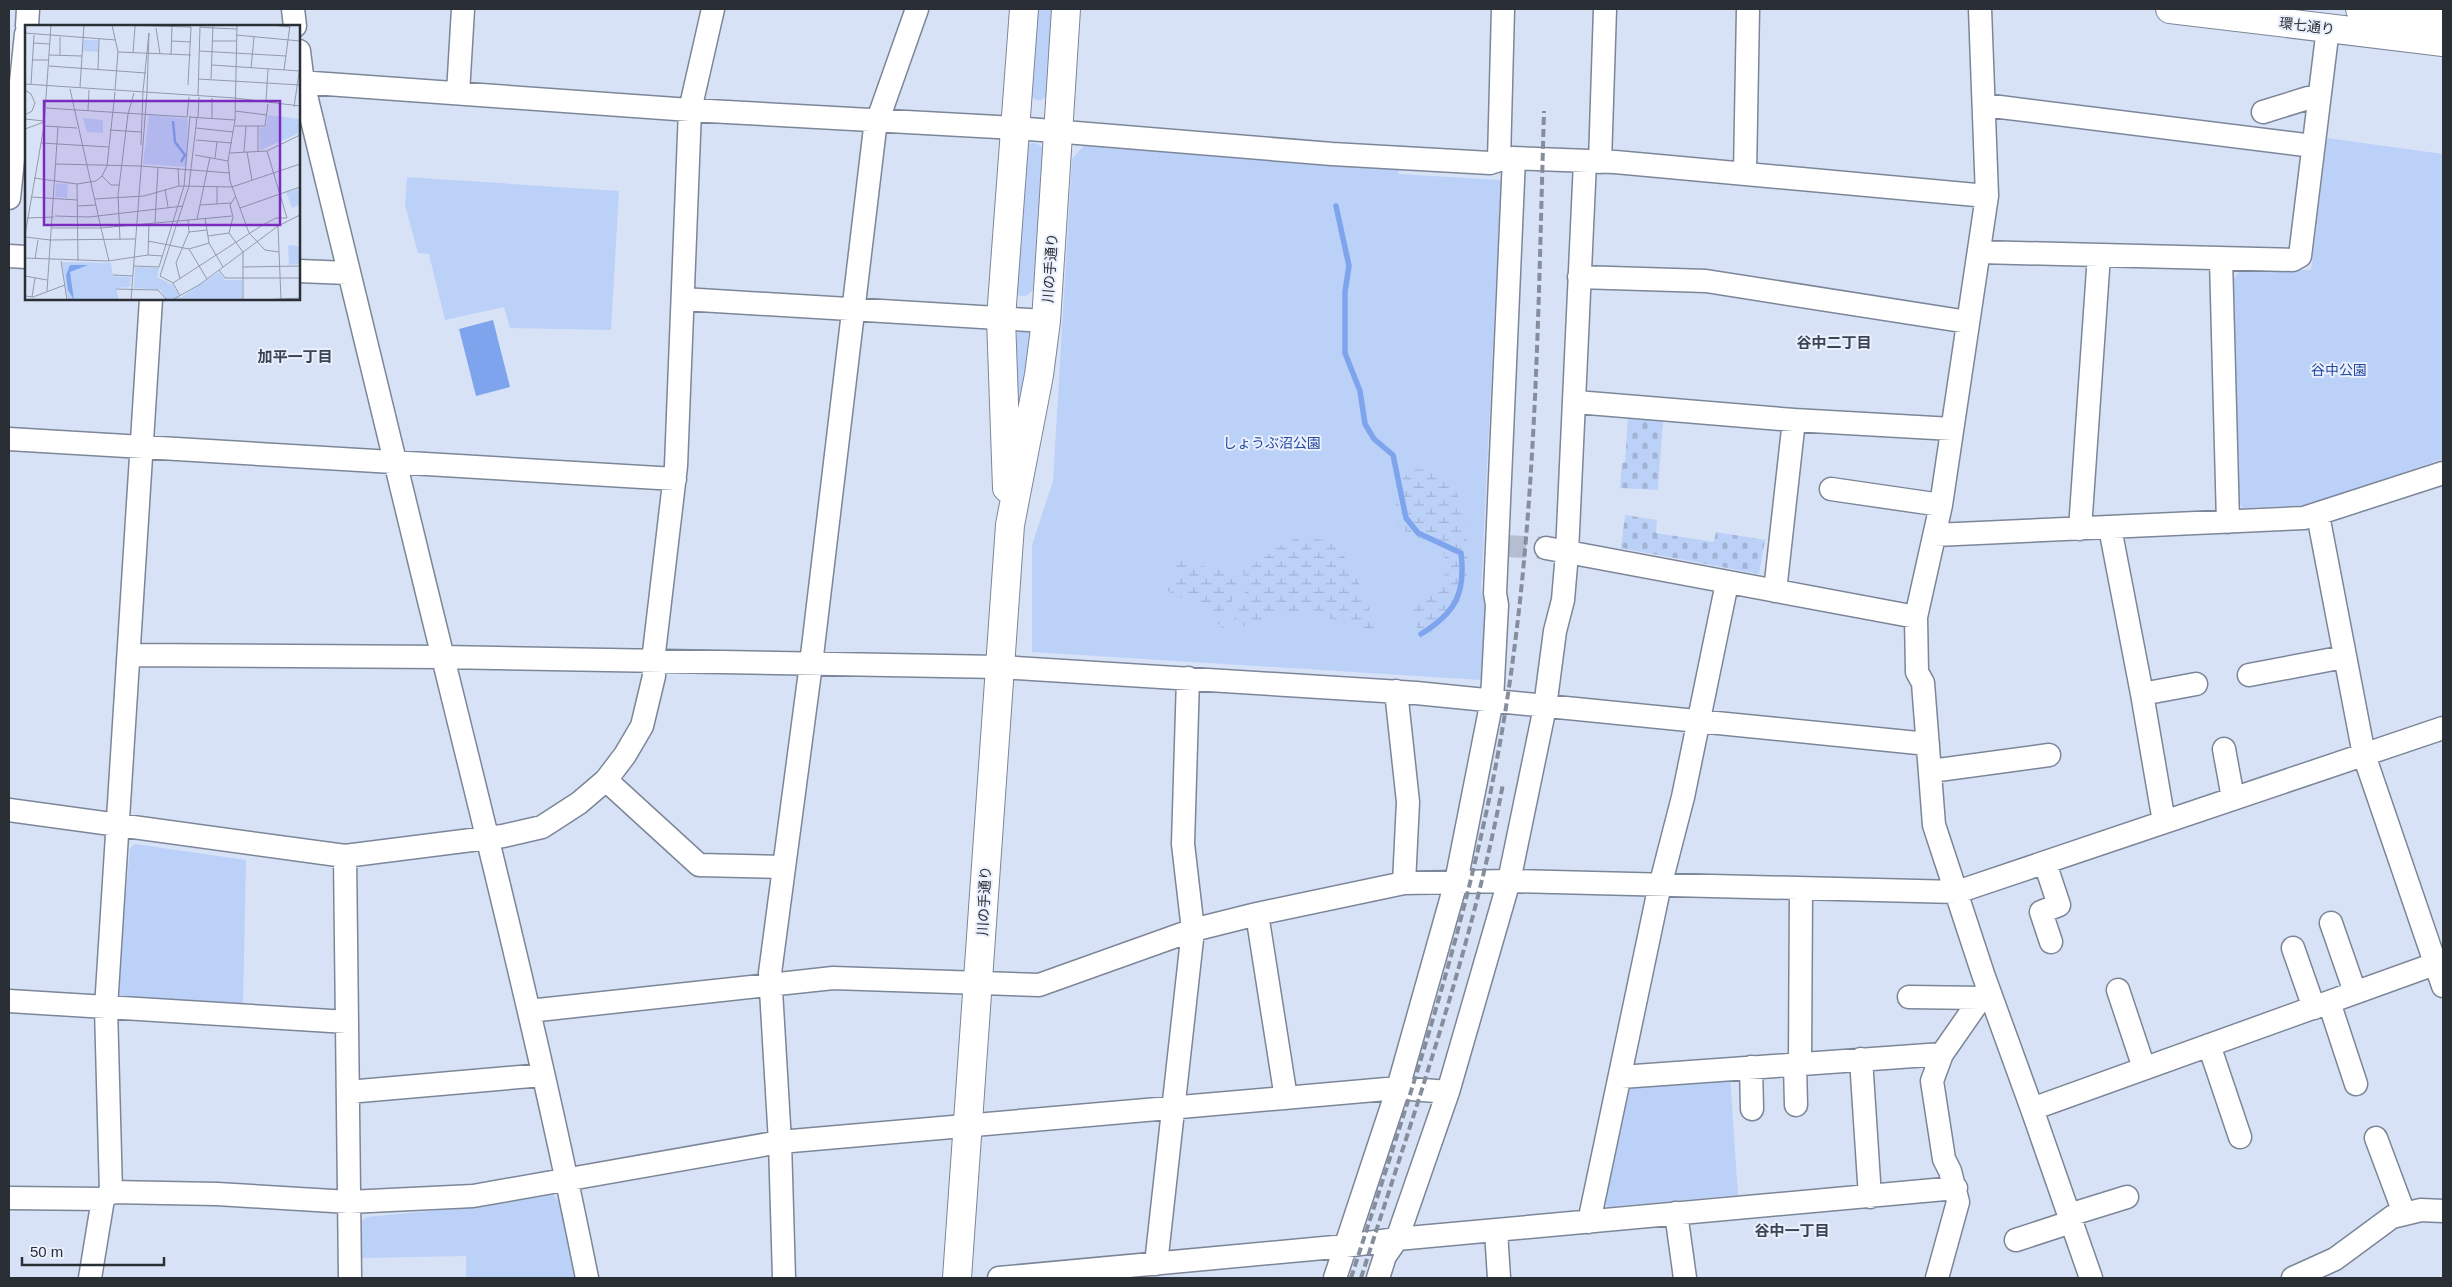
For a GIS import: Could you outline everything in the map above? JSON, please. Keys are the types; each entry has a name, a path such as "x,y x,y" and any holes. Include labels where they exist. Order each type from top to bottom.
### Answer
{"main road":[{"name":"川の手通り","path":"1010,525 1005,456 1001,318 1024,9"},
{"name":"川の手通り","path":"957,1278 1010,525 1039,375 1046,321 1066,9"},
{"name":"環七通り","path":"2170,9 2443,42"},
{"path":"2360,9 2443,19"}],"street":[{"path":"27,25 28,9"},
{"path":"293,9 295,25"},
{"path":"458,93 463,9"},
{"path":"9,810 345,856 487,838 542,827 579,802 606,780 625,755 642,726 654,676 654,661 675,479 690,110 714,9"},
{"path":"784,1278 780,1142 770,974 811,664 877,121 917,9"},
{"path":"1335,1278 1398,1088 1456,882 1492,700 1497,605 1494,593 1500,545 1507,159 1503,9"},
{"path":"1557,551 1576,402 1579,277 1592,162 1605,9"},
{"path":"1744,174 1748,9"},
{"path":"1980,9 1987,196 1941,505 1916,617 1917,672 1923,682 1934,825 1957,892 1985,993 2032,1109 2091,1278"},
{"path":"1980,252 2293,260 2300,256 2328,28"},
{"path":"9,198 25,65"},
{"path":"300,67 301,82 396,462 529,1010 567,1178 587,1278"},
{"path":"301,82 690,110 1058,131 1332,154 1490,163 1507,159 1592,162 1987,196"},
{"path":"2263,112 2308,98 2319,99"},
{"path":"1984,105 2313,146"},
{"path":"1378,1278 1385,1256 1397,1239 1448,1092 1509,881 1545,707 1555,631 1563,600 1557,551 1565,411 1572,181 1563,175"},
{"path":"2080,529 2099,254"},
{"path":"9,256 25,257"},
{"path":"2221,259 2228,522"},
{"path":"300,271 348,273"},
{"path":"1579,277 1706,281 1968,322"},
{"path":"683,299 1046,321"},
{"path":"90,1278 107,1195 106,1008 151,300"},
{"path":"1576,402 1794,420 1952,429"},
{"path":"1775,591 1794,420"},
{"path":"9,439 675,479"},
{"path":"1935,535 2228,522 2318,515 2443,473"},
{"path":"1831,489 1941,505"},
{"path":"2318,515 2364,755 2439,962 2443,986"},
{"path":"2110,528 2164,822"},
{"path":"1557,551 1916,617"},
{"path":"1589,1222 1660,886 1683,798 1728,582"},
{"path":"129,655 443,657 1000,667 1396,691 1928,744"},
{"path":"2249,675 2344,657"},
{"path":"1156,1264 1175,1108 1193,930 1183,844 1188,678"},
{"path":"2142,694 2196,684"},
{"path":"1396,691 1408,802 1404,883"},
{"path":"529,1010 832,978 1039,985 1193,930 1257,914 1404,883 1509,881 1957,892 2443,728"},
{"path":"2224,749 2233,798"},
{"path":"1930,771 2049,755"},
{"path":"606,780 699,865 784,867"},
{"path":"345,856 350,1278"},
{"path":"2045,863 2059,905 2041,912 2051,942"},
{"path":"1796,1106 1801,889"},
{"path":"1257,914 1286,1098"},
{"path":"2331,922 2355,992"},
{"path":"2293,948 2356,1084"},
{"path":"2032,1109 2439,962"},
{"path":"2118,990 2144,1068"},
{"path":"1909,997 1985,993"},
{"path":"1937,1278 1958,1202 1956,1188 1944,1159 1932,1081 1942,1054 1985,993"},
{"path":"9,1001 347,1022"},
{"path":"2209,1045 2240,1138"},
{"path":"1621,1077 1942,1054"},
{"path":"1861,1059 1870,1197"},
{"path":"1751,1067 1752,1109"},
{"path":"348,1092 543,1075"},
{"path":"9,1198 217,1194 349,1202 473,1196 780,1142 1398,1088 1448,1092"},
{"path":"2376,1137 2404,1213"},
{"path":"999,1278 1095,1274 1156,1264 1345,1246 1397,1239 1956,1188"},
{"path":"2016,1240 2127,1197"},
{"path":"2293,1278 2329,1262 2365,1239 2380,1224 2404,1213 2422,1210 2443,1211"},
{"path":"1676,1214 1685,1278"},
{"path":"1496,1231 1499,1278"}],"green space":[{"path":"1034,9 1055,9 1048,94 1040,100 1033,98 1028,92"},
{"name":"谷中公園","path":"2327,138 2443,154 2443,459 2308,505 2243,508 2238,502 2234,278 2240,271 2311,270"},
{"name":"しょうぶ沼公園","path":"1088,141 1399,163 1398,174 1501,180 1481,591 1487,612 1481,680 1032,652 1032,545 1053,481 1072,159"},
{"path":"1034,143 1040,145 1044,150 1033,290 1027,295 1021,296 1016,294 1027,144"},
{"path":"407,177 619,191 611,330 510,328 504,307 445,320 429,254 418,253 405,205"},
{"path":"1022,328 1035,328 1016,458 1015,375 1017,332"},
{"path":"1628,417 1663,419 1658,490 1620,488 1622,463 1625,462"},
{"path":"1416,469 1436,470 1451,479 1462,510 1468,543 1467,576 1457,607 1447,620 1426,636 1415,625 1411,611 1416,601 1434,593 1442,584 1445,573 1445,556 1440,548 1411,535 1398,524 1394,490 1403,478"},
{"path":"1625,515 1657,520 1656,533 1714,542 1716,532 1765,540 1759,574 1621,548"},
{"path":"1303,537 1326,541 1340,551 1360,586 1371,613 1377,635 1333,619 1300,612 1291,612 1230,629 1245,592 1243,569 1259,561 1286,542"},
{"path":"1173,559 1219,570 1235,571 1237,587 1223,629 1200,607 1165,589 1175,576"},
{"path":"135,844 246,860 243,1006 123,998 117,994 130,848"},
{"path":"1730,1076 1738,1195 1608,1207 1601,1199 1626,1090 1634,1082"},
{"path":"552,1194 560,1202 575,1278 466,1278 466,1256 362,1258 361,1222 366,1217 481,1206"}],"water":[{"path":"493,320 510,387 476,396 459,329"}],"waterway":[{"path":"1336,206 1349,266 1345,292 1345,353 1360,391 1365,424 1374,439 1393,455 1406,518 1418,533 1461,553 1462,580 1456,601 1442,618 1421,634"}],"tunnel":[{"path":"1504,546 1546,548"}],"railway":[{"path":"1351,1278 1440,996 1477,852 1493,780 1506,707 1524,559 1530,484 1538,335 1544,111"},
{"path":"1361,1278 1440,1033 1458,971 1490,847 1503,784"}],"district":[{"name":"谷中二丁目","path":"1834,343"},
{"name":"加平一丁目","path":"295,357"},
{"name":"谷中一丁目","path":"1792,1231"}]}
